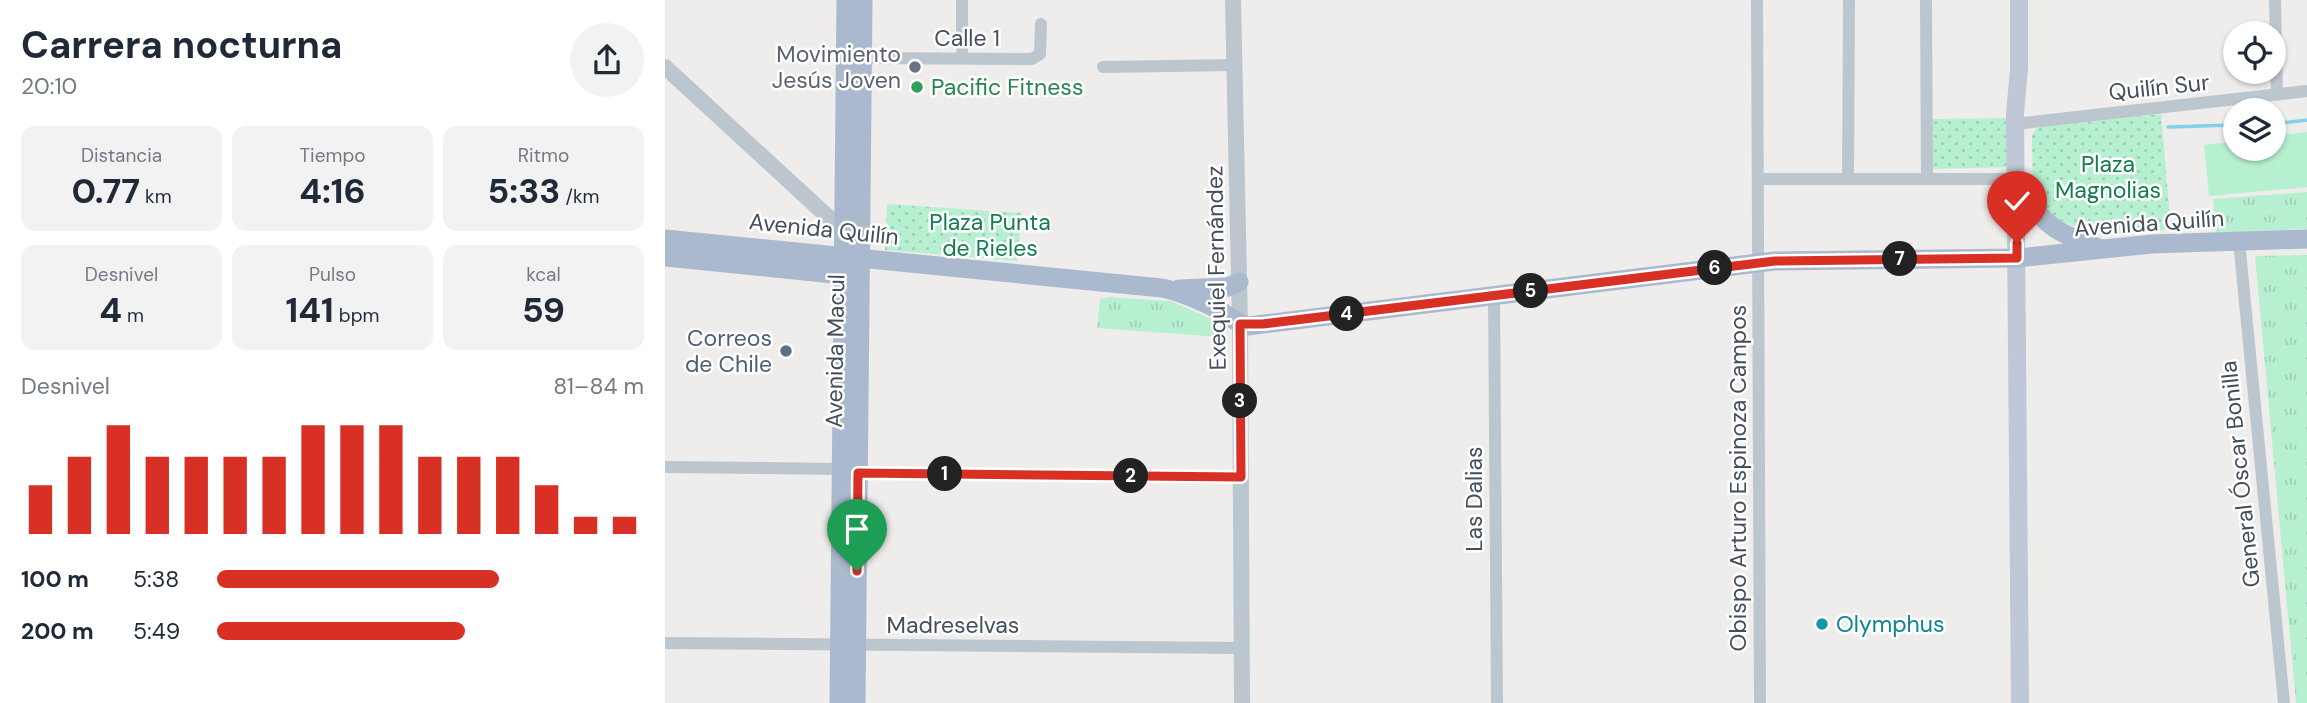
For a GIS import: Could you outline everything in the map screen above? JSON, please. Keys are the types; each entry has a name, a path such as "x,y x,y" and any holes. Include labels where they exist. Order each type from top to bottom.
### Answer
{"main road":[{"name":"Avenida Macul","path":"846,0 852,232"},
{"name":"Avenida Macul","path":"839,703 848,644 849,263 863,0"},
{"path":"2019,0 2020,123 2027,195 2022,258 2019,451 2020,703"},
{"path":"2020,123 2016,179 2022,258"},
{"path":"2027,195 2037,213 2048,225 2066,236 2099,249"},
{"name":"Avenida Quilín","path":"665,239 723,253"},
{"name":"Avenida Quilín","path":"665,257 723,253 1172,290 1206,303 1240,324 1263,324 1758,262 2022,258 2099,249 2307,239"},
{"path":"1172,290 1228,288 1239,282"},
{"name":"Avenida Macul","path":"848,644 856,703"}],"street":[{"path":"962,0 962,59"},
{"name":"Exequiel Fernández","path":"1233,0 1240,324 1242,703"},
{"name":"Obispo Arturo Espinoza Campos","path":"1757,0 1760,703"},
{"path":"1848,179 1849,0"},
{"path":"1926,0 1927,179"},
{"path":"2275,0 2277,94"},
{"name":"Calle 1","path":"862,58 1035,58 1040,54 1041,24"},
{"path":"1103,67 1235,65"},
{"path":"665,67 791,184 852,232"},
{"name":"Quilín Sur","path":"2020,123 2307,91"},
{"path":"1758,179 2016,179"},
{"name":"General Óscar Bonilla","path":"2239,241 2284,703"},
{"name":"Las Dalias","path":"1494,295 1497,703"},
{"path":"665,467 1241,477"},
{"name":"Madreselvas","path":"665,643 1241,648"}],"green space":[{"name":"Plaza Magnolias","path":"2161,114 2171,229 2096,235 2043,214 2033,198 2032,135 2039,124"},
{"path":"2011,118 2012,159 2005,167 1932,169 1931,119"},
{"path":"2307,132 2307,187 2209,196 2204,145 2223,143 2223,161 2286,161 2286,134"},
{"path":"2307,192 2307,229 2216,233 2213,199"},
{"name":"Plaza Punta de Rieles","path":"887,204 1022,213 1017,261 885,250"},
{"path":"2307,255 2307,703 2296,703 2255,256"},
{"path":"1109,297 1171,301 1218,322 1220,337 1097,328 1100,299"}],"waterway":[{"path":"2286,122 2307,120"},
{"path":"2168,127 2223,125"}],"place":[{"name":"Movimiento Jesús Joven","path":"915,67"},
{"name":"Pacific Fitness","path":"917,87"},
{"name":"Correos de Chile","path":"786,351"},
{"name":"Olymphus","path":"1822,624"}],"route":[{"path":"857,571 858,473 1241,477 1240,324 1248,326 1775,261 2017,258 2017,243"}]}
